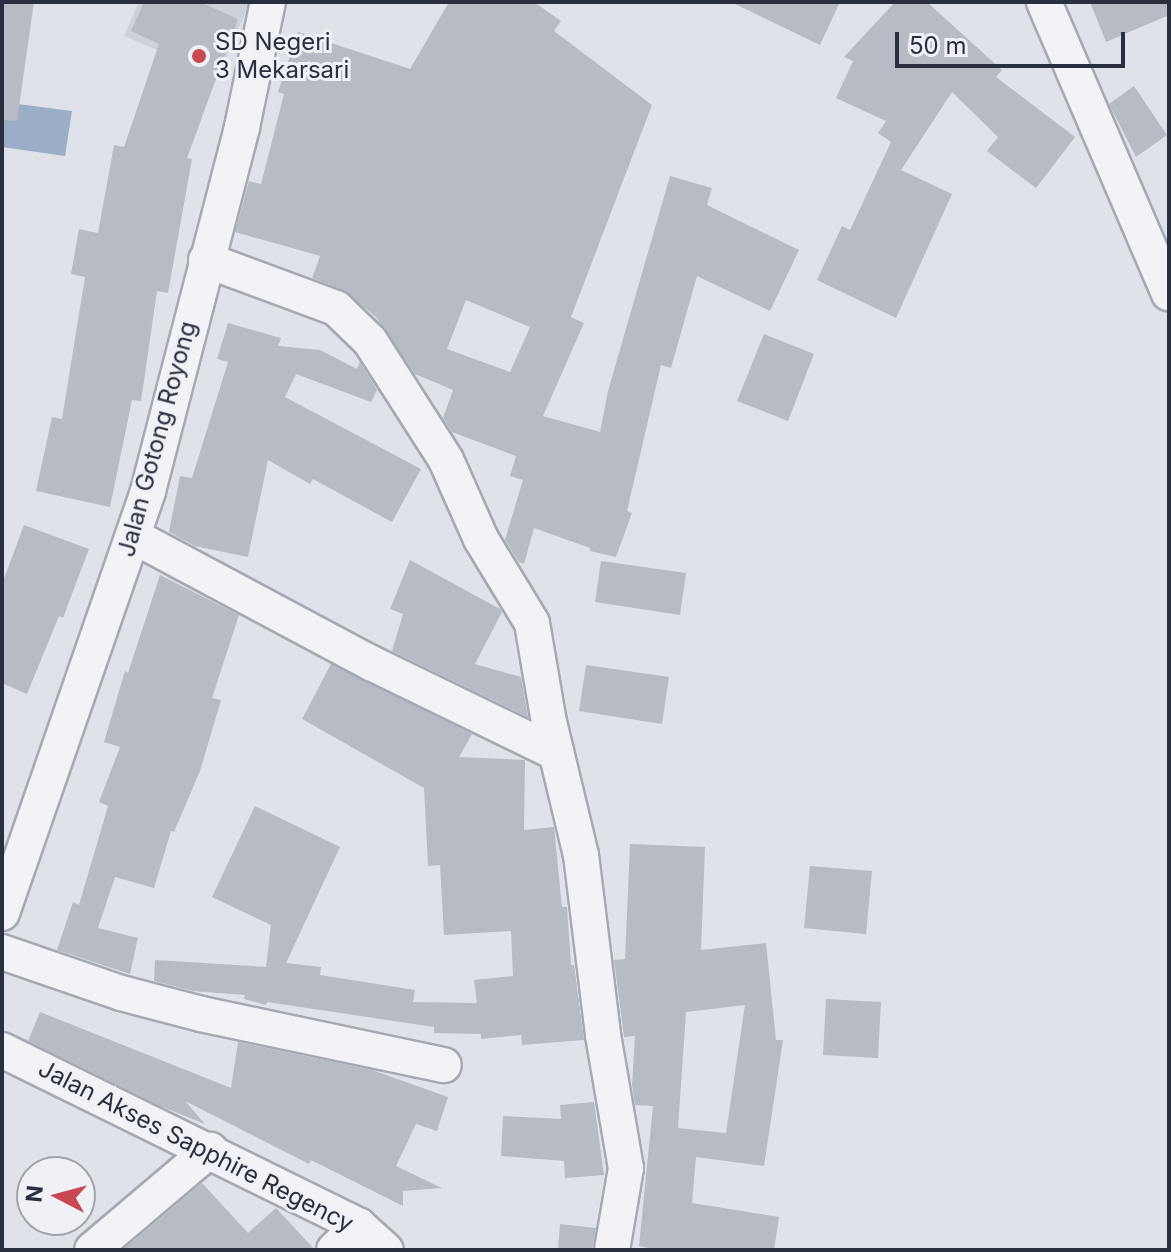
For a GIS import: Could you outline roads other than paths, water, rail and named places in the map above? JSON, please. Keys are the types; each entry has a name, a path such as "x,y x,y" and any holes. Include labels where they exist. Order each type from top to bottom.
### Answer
{"street":[{"name":"Jalan Gotong Royong","path":"2,913 148,491 242,127 268,2"},
{"path":"1044,2 1169,293"},
{"path":"206,260 336,308 370,341 446,460 481,539 532,623 556,753 581,855 603,1035 626,1168 612,1250"},
{"path":"133,536 371,663 556,753"},
{"path":"2,952 121,993 188,1011 444,1065"},
{"name":"Jalan Akses Sapphire Regency","path":"2,1050 359,1226 386,1250"},
{"path":"92,1250 210,1150"},
{"path":"334,1250 359,1226"}],"water":[{"path":"2,102 72,111 65,156 2,147"}],"place":[{"name":"SD Negeri 3 Mekarsari","path":"199,56"}]}
